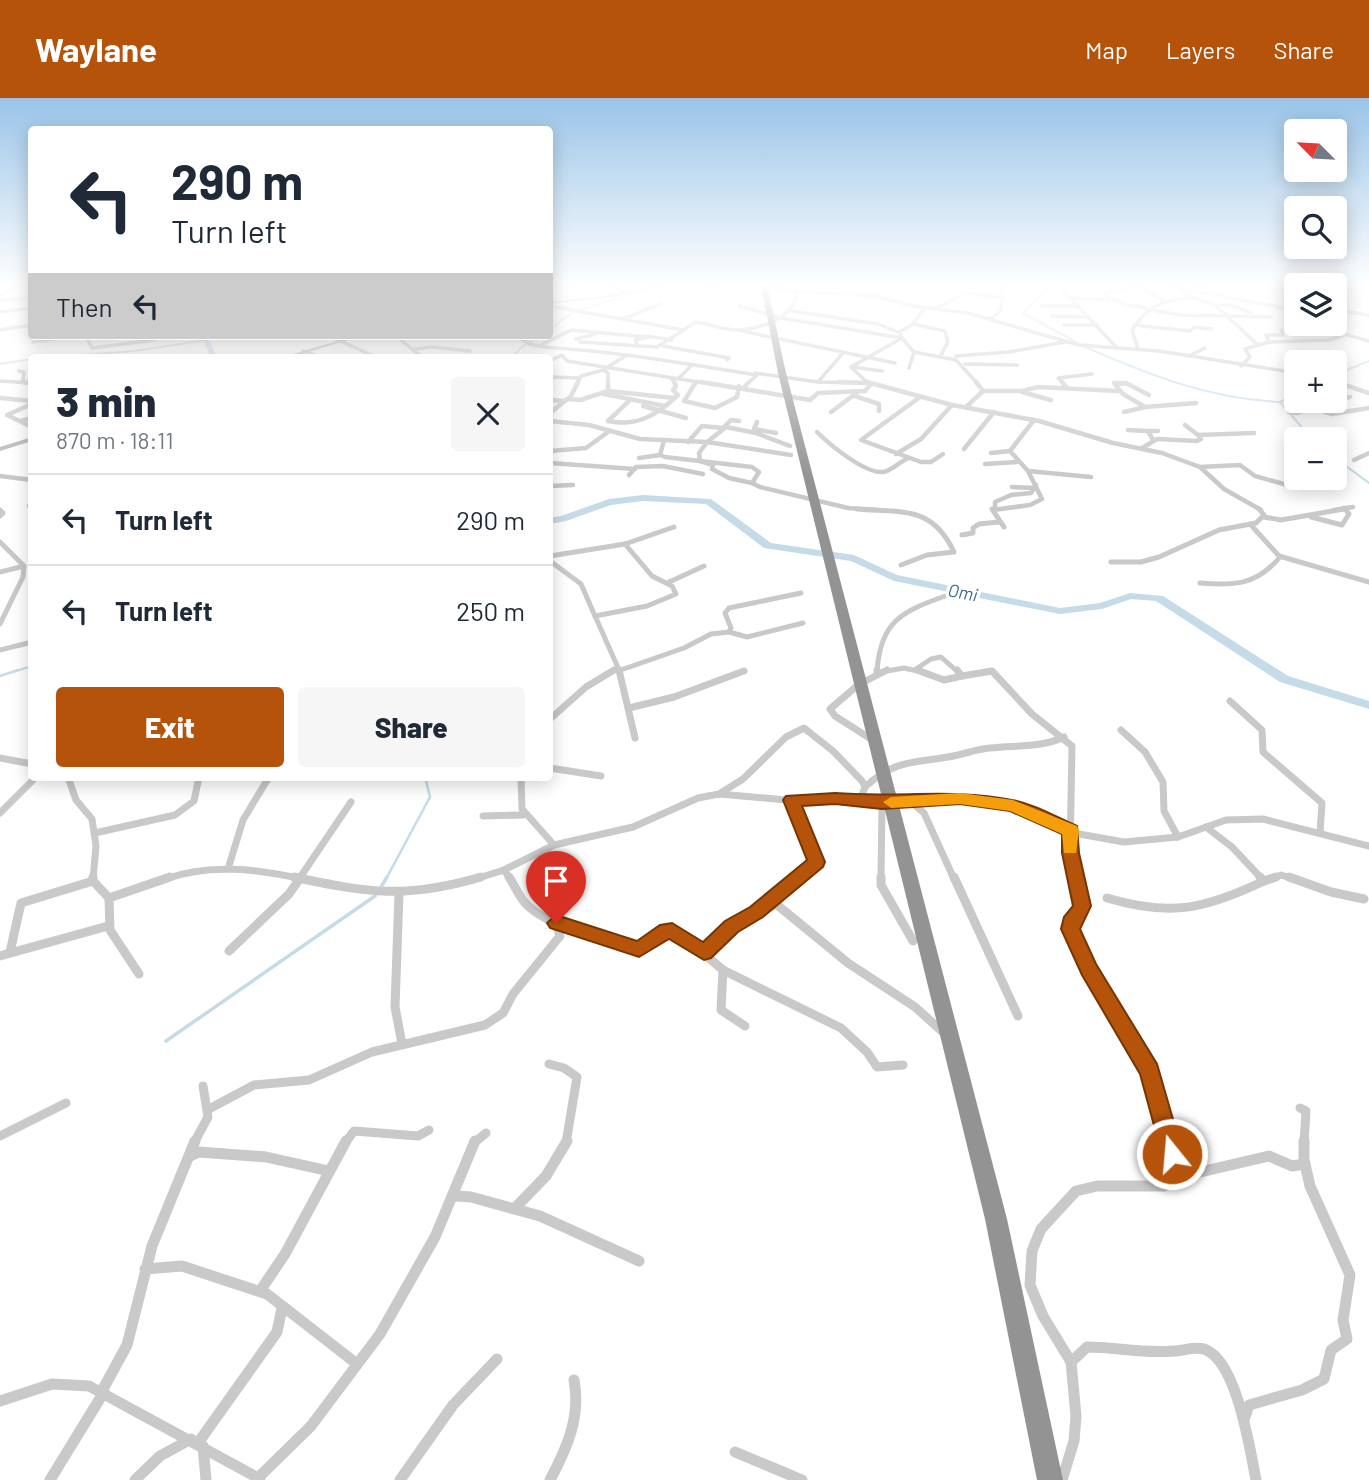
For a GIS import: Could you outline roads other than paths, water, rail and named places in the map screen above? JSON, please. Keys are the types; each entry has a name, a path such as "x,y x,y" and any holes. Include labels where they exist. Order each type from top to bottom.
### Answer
{"highway":[{"path":"777,349 996,1219 1050,1480"}],"main road":[{"path":"294,354 308,349"},
{"path":"0,449 28,440"}],"street":[{"path":"415,349 419,354"},
{"path":"456,349 470,351 467,354"},
{"path":"574,349 629,354 818,382 869,384 952,405 1034,420 1113,443 1141,448 1200,467 1240,465 1257,477 1284,484"},
{"path":"553,377 579,378 605,368 637,349"},
{"path":"687,349 729,359 727,360"},
{"path":"827,349 895,363"},
{"path":"851,367 861,357 884,349"},
{"path":"912,349 914,352 952,356 1025,349"},
{"path":"941,355 944,349"},
{"path":"1142,349 1284,371"},
{"path":"1190,356 1202,349"},
{"path":"1241,366 1250,357 1245,349"},
{"path":"303,351 311,354"},
{"path":"680,363 701,352"},
{"path":"909,368 914,352"},
{"path":"818,382 843,353"},
{"path":"553,360 562,355 567,361 741,387 803,401 810,400 818,393 857,394 879,404 879,411"},
{"path":"952,356 965,365 983,391"},
{"path":"675,379 692,365"},
{"path":"965,365 1017,365"},
{"path":"851,367 882,371"},
{"path":"851,367 869,384"},
{"path":"605,368 608,374 607,391"},
{"path":"19,371 24,372 22,383 28,383"},
{"path":"697,381 684,401 715,408 737,397 741,387 757,374 755,373"},
{"path":"1068,389 1058,379 1092,374"},
{"path":"553,411 566,400 579,378"},
{"path":"629,401 608,421 623,424 649,419 678,395 673,390 676,386 675,379"},
{"path":"0,381 23,380"},
{"path":"1145,407 1119,391 1113,384 1126,383 1150,395"},
{"path":"831,412 842,401 865,391 869,384"},
{"path":"1347,386 1369,393"},
{"path":"966,407 983,391 1022,391 1038,387 1119,391"},
{"path":"553,400 580,400 607,391 674,398"},
{"path":"864,398 870,393 865,391"},
{"path":"1022,391 1051,400"},
{"path":"602,394 686,418"},
{"path":"920,397 860,438 908,459 926,463 943,454"},
{"path":"0,398 28,402"},
{"path":"629,401 665,406"},
{"path":"1124,412 1145,407 1196,403"},
{"path":"28,404 7,415 28,425"},
{"path":"896,454 921,439 952,405"},
{"path":"1347,412 1369,408"},
{"path":"964,449 993,412"},
{"path":"21,421 28,419"},
{"path":"700,461 699,453 707,442 731,420 739,421"},
{"path":"991,453 1010,451 1034,420"},
{"path":"553,421 589,425 640,439 707,442 789,454 780,448 782,443"},
{"path":"757,422 754,429 758,432 790,446"},
{"path":"1141,448 1153,440 1201,440 1185,425"},
{"path":"688,442 702,426 776,433"},
{"path":"1128,430 1158,431"},
{"path":"1148,431 1153,440"},
{"path":"573,464 575,454 608,432"},
{"path":"817,432 825,443 874,471 885,472 908,459"},
{"path":"1198,435 1254,433"},
{"path":"638,447 640,439"},
{"path":"656,466 663,456 664,440"},
{"path":"553,451 584,448"},
{"path":"1004,527 992,512 996,508 1037,504 1042,499 1028,471 1017,462 1010,451"},
{"path":"1354,460 1369,453"},
{"path":"639,458 663,456 752,467 759,472 752,483"},
{"path":"681,468 690,460"},
{"path":"700,461 713,465 712,470 729,478 848,508 920,514 944,531 953,546 954,552 951,554 927,555 901,565"},
{"path":"985,464 1017,462"},
{"path":"553,463 635,469 656,466 681,468 703,474"},
{"path":"1200,467 1227,492 1258,507 1264,517"},
{"path":"629,475 635,469"},
{"path":"1028,471 1091,477"},
{"path":"0,476 28,480"},
{"path":"553,486 573,485"},
{"path":"1012,487 1036,486"},
{"path":"996,508 995,502 1011,495 1031,493 1036,486"},
{"path":"1111,562 1152,560 1170,551 1189,547 1203,536 1250,524 1264,517 1281,520 1353,507"},
{"path":"1311,516 1342,525 1349,514 1345,508"},
{"path":"0,510 3,513 0,516"},
{"path":"962,535 973,533 973,528 979,524 999,522"},
{"path":"1250,524 1268,548 1280,557 1369,582"},
{"path":"553,556 625,544 674,527"},
{"path":"0,542 24,566"},
{"path":"596,616 673,598 675,590 652,576 625,544"},
{"path":"1200,583 1241,586 1267,574 1280,557"},
{"path":"553,559 571,574 586,592 591,611 604,631 629,708 635,738"},
{"path":"0,572 24,566"},
{"path":"0,623 23,577 24,566"},
{"path":"667,583 704,566"},
{"path":"729,632 731,628 725,613 729,608 801,593"},
{"path":"877,673 879,638 899,616 917,604 948,594"},
{"path":"553,716 586,687 617,670 684,648 711,634 729,632 747,637 803,623"},
{"path":"0,650 28,643"},
{"path":"879,774 883,759 874,742 835,716 830,709 877,673 916,669 932,658 941,656 947,659 962,676"},
{"path":"916,669 940,680 992,671 1032,714 1072,746 1070,853 1082,912 1071,922 1070,929 1088,969 1150,1071 1179,1177"},
{"path":"629,708 664,700 744,671"},
{"path":"1230,701 1262,730 1263,751 1322,803 1324,807 1320,833"},
{"path":"719,794 743,779 762,757 789,734 804,728 845,762 865,787"},
{"path":"1121,730 1145,751 1163,782 1160,794 1163,808 1178,837"},
{"path":"860,800 865,787 879,774 902,762 949,757 988,748 1049,744 1064,737"},
{"path":"0,758 28,763"},
{"path":"553,768 601,775"},
{"path":"0,813 33,781"},
{"path":"69,781 76,800 92,819 95,833 93,881 109,898"},
{"path":"95,833 175,816 194,801 198,781"},
{"path":"228,869 230,855 255,795 266,781"},
{"path":"521,781 519,794 523,815 554,845"},
{"path":"109,898 181,873 228,869 262,870 338,888 399,893 450,886 504,870 554,845 632,827 698,798 719,794 882,803 986,800 1013,806 1071,831 1124,842 1178,837 1226,820 1263,818 1369,846"},
{"path":"704,952 731,927 766,904 817,862 792,800"},
{"path":"229,951 289,894 351,802"},
{"path":"911,802 924,813 993,962 1003,978 1011,1004 1018,1016"},
{"path":"882,803 881,885 913,941"},
{"path":"483,816 523,815"},
{"path":"1206,827 1232,847 1264,881"},
{"path":"504,870 512,888 527,905 556,923 639,949 666,931 672,931 704,952 723,970 738,972 758,987 836,1024 870,1055 877,1067 903,1065"},
{"path":"1107,898 1125,904 1193,906 1219,902 1281,875 1331,892 1364,899"},
{"path":"10,952 21,903 93,881"},
{"path":"399,893 395,1007 402,1044"},
{"path":"109,898 106,914 108,926 116,944 139,974"},
{"path":"766,904 776,904 788,912 848,963 915,1007 962,1050"},
{"path":"50,1480 125,1358 134,1332 145,1269 180,1170 190,1156 209,1109 254,1085 295,1083 322,1077 358,1058 402,1044 461,1034 495,1019 560,936 556,923"},
{"path":"0,957 45,939 63,940 83,936 108,926"},
{"path":"723,970 721,1010 745,1026"},
{"path":"515,1208 552,1167 568,1138 570,1095 577,1077 564,1068 549,1064"},
{"path":"202,1086 201,1091 209,1109"},
{"path":"0,1136 66,1103"},
{"path":"1244,1420 1249,1405 1302,1390 1324,1379 1331,1350 1347,1339 1343,1320 1350,1275 1340,1261 1305,1164 1306,1111 1300,1108"},
{"path":"260,1291 285,1254 345,1142 354,1131 418,1136 429,1130"},
{"path":"0,1401 52,1384 89,1386 103,1391 260,1479 327,1409 404,1295 455,1196 468,1154 478,1136 486,1133"},
{"path":"190,1156 199,1152 266,1157 329,1171"},
{"path":"1062,1480 1074,1441 1076,1416 1071,1363 1043,1316 1030,1285 1032,1251 1041,1228 1076,1191 1097,1186 1164,1186 1179,1177 1269,1156 1292,1166 1305,1164"},
{"path":"455,1196 467,1195 501,1207 515,1208 554,1222 607,1251 639,1261"},
{"path":"145,1269 182,1266 260,1291 357,1364"},
{"path":"135,1480 146,1465 164,1451 197,1443 277,1332 282,1308"},
{"path":"1071,1363 1087,1348 1171,1351 1194,1346 1212,1351 1222,1364 1244,1420 1256,1480"},
{"path":"400,1480 453,1405 497,1359"},
{"path":"550,1480 573,1429 579,1397 574,1380"},
{"path":"197,1443 206,1480"},
{"path":"735,1452 802,1480"}],"waterway":[{"path":"94,354 144,349"},
{"name":"Omi","path":"210,349 212,354"},
{"path":"514,354 520,349"},
{"path":"1091,349 1204,391 1280,402"},
{"path":"0,364 28,360"},
{"path":"1347,370 1369,361"},
{"path":"1280,402 1284,400"},
{"path":"1280,402 1302,427"},
{"path":"1347,467 1369,483"},
{"name":"Omi","path":"553,521 609,502 643,498 708,501 768,546 854,558 894,578 1060,611 1102,606 1130,596 1159,598 1284,679 1369,705"},
{"path":"13,672 28,667"},
{"path":"0,676 18,670"},
{"path":"386,879 430,797 426,781"},
{"path":"381,887 387,877"},
{"path":"166,1041 375,896"}]}
